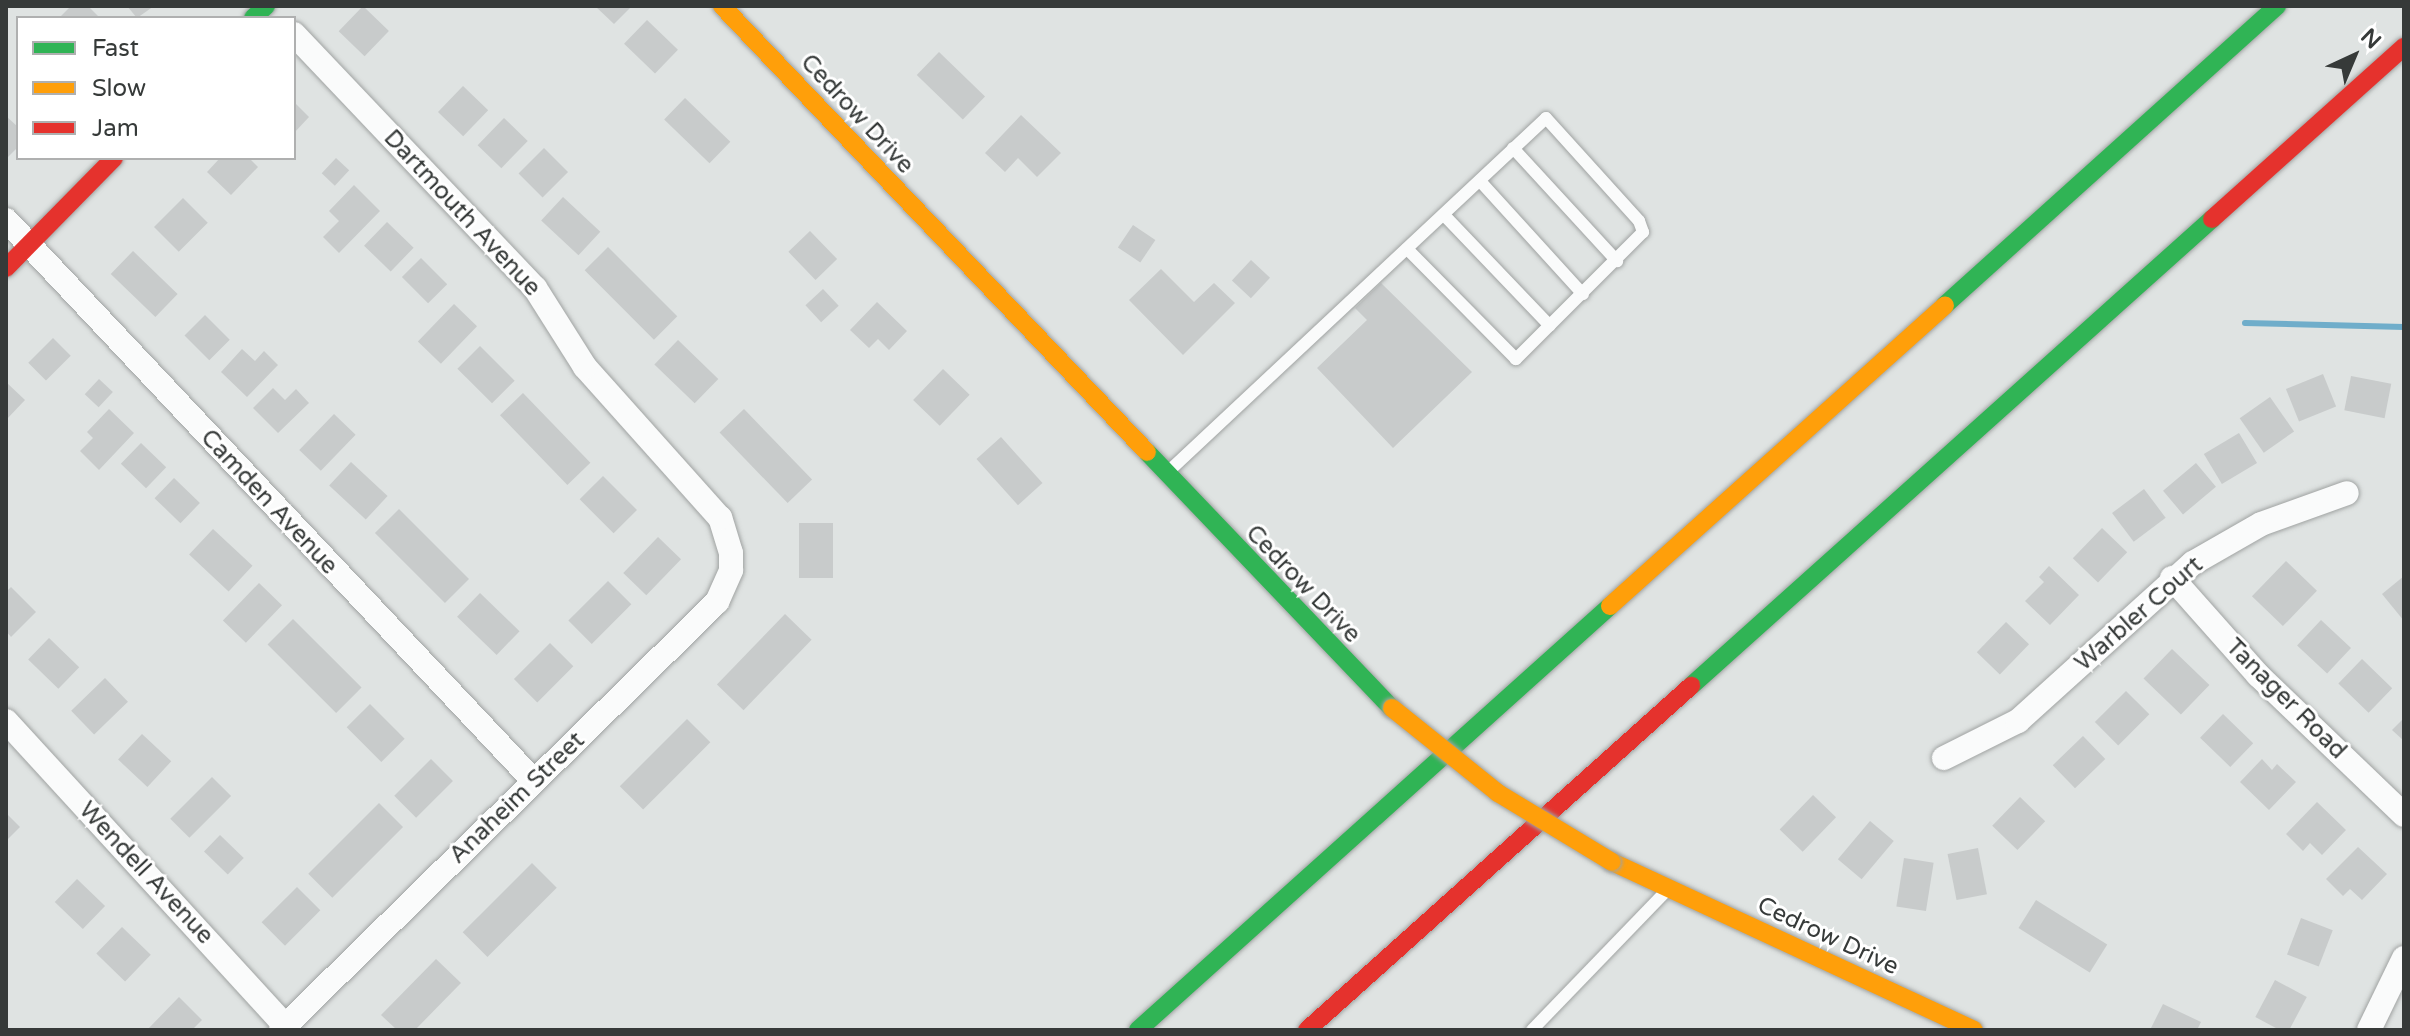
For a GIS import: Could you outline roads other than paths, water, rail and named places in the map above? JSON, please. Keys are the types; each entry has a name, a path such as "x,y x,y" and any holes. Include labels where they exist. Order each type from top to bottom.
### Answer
{"main road":[{"name":"Cedrow Drive","path":"722,6 1165,475 1392,708 1498,793 1612,862 1969,1029"},
{"path":"1138,1030 2277,6"},
{"path":"1307,1030 2404,47"},
{"path":"6,268 112,160"}],"street":[{"name":"Dartmouth Avenue","path":"296,36 535,288 585,367 720,518 731,553"},
{"name":"Camden Avenue","path":"6,220 534,781"},
{"name":"Warbler Court","path":"1944,758 2018,721 2172,578 2261,524 2347,493"},
{"name":"Anaheim Street","path":"283,1028 717,602 731,570 731,553"},
{"name":"Tanager Road","path":"2172,578 2258,675 2404,815"},
{"name":"Wendell Avenue","path":"6,721 283,1028"},
{"path":"2369,1030 2404,958"}],"lane":[{"path":"1165,475 1546,118 1639,221 1643,232 1516,359 1407,249"},
{"path":"1513,148 1617,261"},
{"path":"1480,181 1583,294"},
{"path":"1444,215 1550,326"},
{"path":"1532,1030 1668,889"}],"waterway":[{"path":"2245,323 2404,327"}]}
